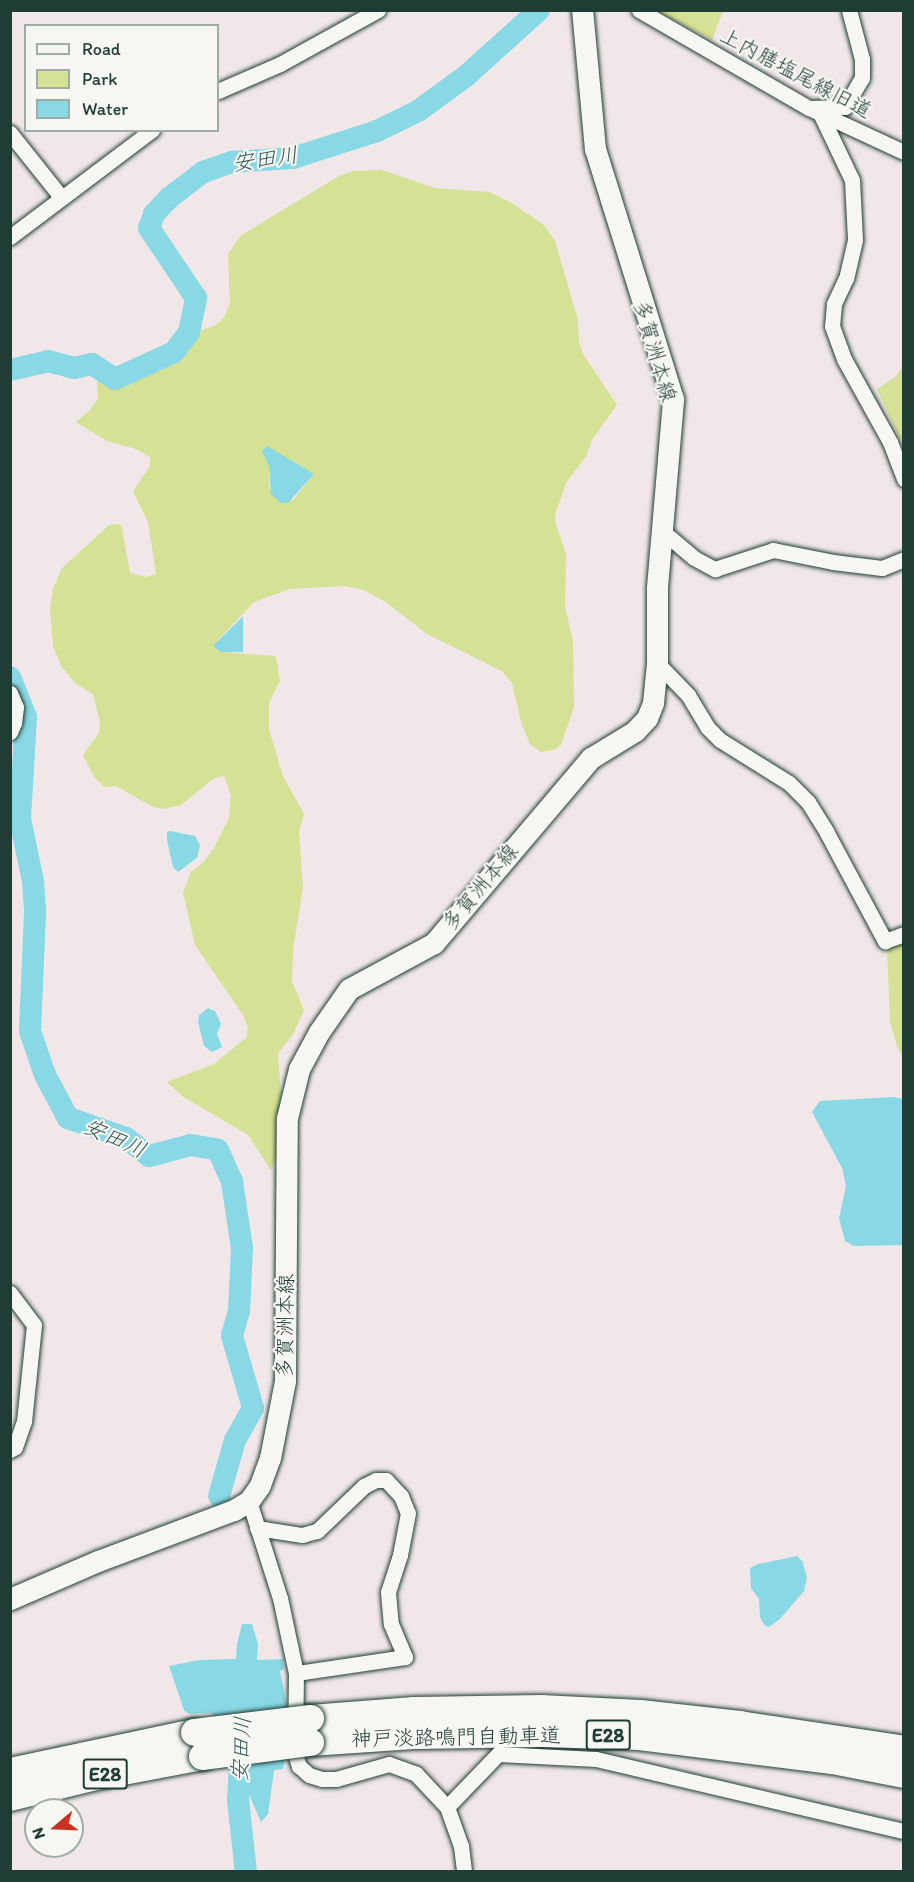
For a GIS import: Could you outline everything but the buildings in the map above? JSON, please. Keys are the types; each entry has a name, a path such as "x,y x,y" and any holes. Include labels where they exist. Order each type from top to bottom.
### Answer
{"highway":[{"name":"神戸淡路鳴門自動車道","path":"10,1771 310,1730 414,1710 541,1708 629,1712 749,1725 903,1749"},
{"name":"神戸淡路鳴門自動車道","path":"310,1730 639,1736 832,1760 903,1774"},
{"name":"神戸淡路鳴門自動車道","path":"10,1797 91,1777 198,1744"}],"main road":[{"name":"多賀洲本線","path":"249,1501 260,1485 270,1458 285,1381 287,1118 299,1069 319,1032 349,989 434,943 591,758 635,731 647,718 653,703 657,663 657,587 673,399 596,149 582,10"},
{"path":"10,1599 98,1561 234,1510 249,1501"}],"street":[{"path":"219,91 280,64 378,10"},
{"name":"上内膳塩尾線旧道","path":"639,10 815,111 903,152"},
{"path":"849,10 862,59 862,78 845,107 815,111 852,180 855,240 846,278 834,304 832,326 844,359 890,441 903,479"},
{"path":"10,237 149,132"},
{"path":"10,133 61,197"},
{"path":"661,530 694,558 715,569 773,550 833,562 882,567 903,559"},
{"path":"657,663 688,695 707,726 720,740 789,783 808,802 885,941 903,934"},
{"path":"10,693 16,707 10,732"},
{"path":"10,1293 34,1325 24,1421 15,1447 10,1450"},
{"path":"257,1528 295,1535 317,1531 364,1486 376,1480 386,1480 401,1496 408,1513 400,1555 388,1592 391,1624 405,1657 296,1673"},
{"path":"249,1501 280,1598 296,1673 295,1754 299,1766 309,1775 322,1779 336,1779 389,1764 416,1774 447,1807 461,1846 464,1872"},
{"path":"447,1807 498,1754 596,1759 903,1831"}],"green space":[{"path":"723,10 712,40 657,11"},
{"path":"382,170 435,188 489,192 510,202 544,225 555,241 578,320 579,343 583,354 617,405 593,438 586,456 566,483 555,515 556,525 566,553 565,607 573,641 574,707 561,745 556,749 541,752 530,744 521,722 512,683 502,671 427,634 387,603 364,590 344,586 290,589 254,602 218,640 216,649 221,652 276,656 280,681 269,702 269,730 283,776 304,814 299,832 303,887 293,950 292,982 304,1010 293,1034 278,1054 281,1094 278,1157 271,1170 248,1135 182,1096 167,1082 214,1064 247,1037 248,1027 243,1015 195,945 183,893 191,872 203,863 214,848 229,818 231,795 224,776 213,779 181,805 164,809 153,807 116,786 104,787 94,777 83,755 99,733 100,723 93,694 75,683 61,666 53,646 50,608 53,589 62,568 109,525 120,524 122,528 130,573 146,577 156,574 148,522 133,491 150,466 150,457 136,449 107,441 76,422 90,410 98,398 97,379 115,384 163,363 186,347 193,333 214,326 223,319 230,304 228,254 240,236 339,176 353,171","holes":["269,466 314,474 293,500 269,488"]},
{"path":"903,366 903,446 877,389 896,376"},
{"path":"903,941 903,1058 890,1022 887,947"}],"water":[{"path":"267,446 314,474 288,503 281,503 271,494 269,466 262,451"},
{"path":"243,616 243,652 221,652 216,649 214,645"},
{"path":"167,832 195,836 200,845 197,858 178,872 173,867 167,840"},
{"path":"208,1008 215,1011 221,1024 217,1034 222,1047 212,1052 204,1046 198,1022 199,1015"},
{"path":"894,1097 903,1099 903,1245 854,1246 845,1241 839,1218 846,1186 842,1168 812,1112 820,1101"},
{"path":"797,1556 802,1561 807,1577 804,1591 780,1619 769,1627 765,1626 760,1617 759,1599 751,1588 750,1568 758,1564"},
{"path":"242,1624 252,1624 258,1644 257,1660 283,1659 284,1669 280,1671 288,1710 286,1756 283,1769 274,1770 268,1814 261,1822 216,1719 211,1713 189,1714 184,1710 169,1666 199,1660 236,1659"}],"waterway":[{"name":"安田川","path":"10,370 48,361 74,368 92,364 115,379 174,352 189,332 196,298 149,228 154,214 169,198 203,172 232,162 293,158 377,131 418,111 466,76 539,10"},
{"name":"安田川","path":"10,677 26,717 20,819 33,881 35,912 30,1031 45,1075 68,1118 126,1138 149,1156 191,1145 218,1150 232,1182 242,1248 239,1311 232,1336 253,1408 235,1440 219,1496"},
{"name":"安田川","path":"241,1748 238,1800 246,1872"}]}
